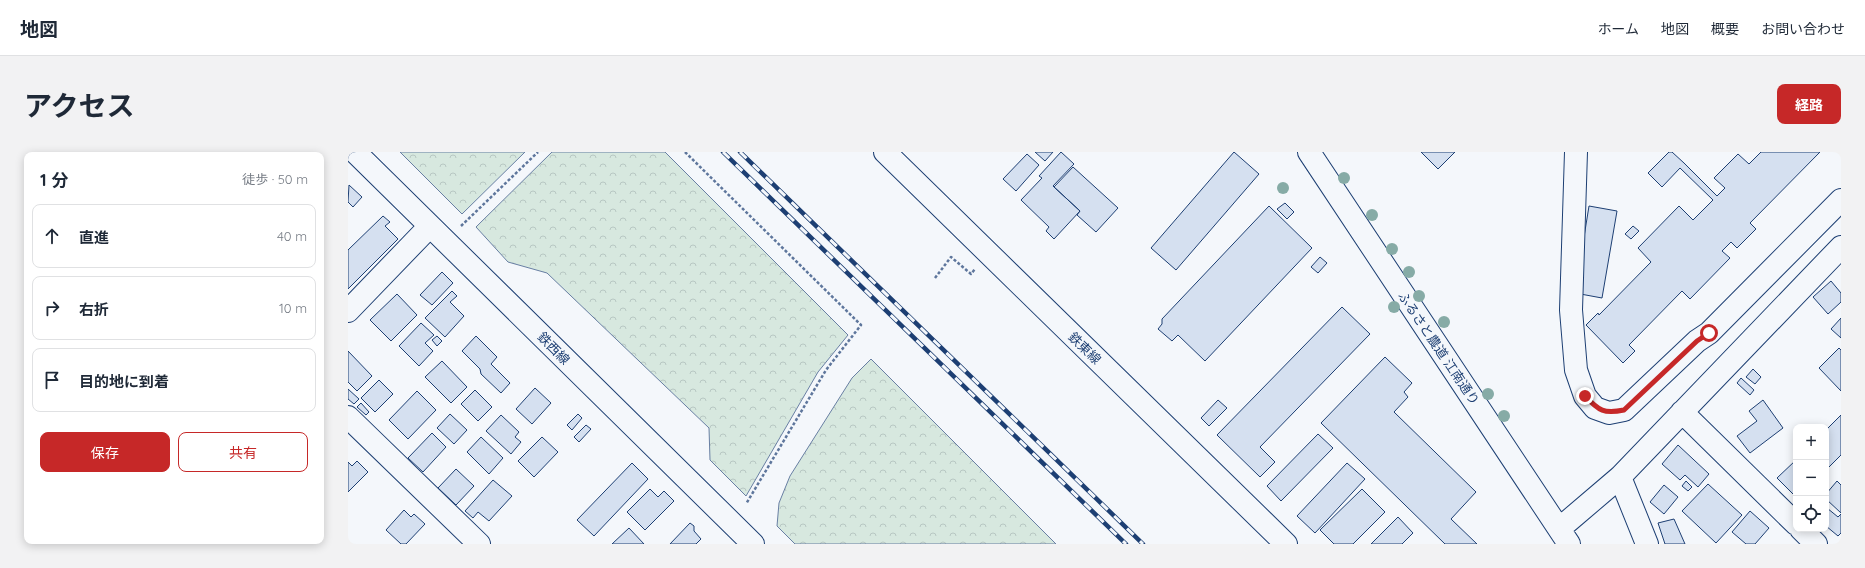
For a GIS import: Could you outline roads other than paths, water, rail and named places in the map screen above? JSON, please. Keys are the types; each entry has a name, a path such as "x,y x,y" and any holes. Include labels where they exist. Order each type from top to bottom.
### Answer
{"street":[{"name":"鉄西線","path":"355,152 740,539"},
{"name":"ふるさと農道 江南通り","path":"1309,152 1564,537"},
{"path":"1576,152 1571,310 1576,370 1585,396 1595,408 1609,413 1624,410 1697,341 1709,333 1841,200"},
{"name":"鉄東線","path":"888,153 1286,544"},
{"path":"348,311 430,226"},
{"path":"1564,537 1682,412 1839,254"},
{"path":"1682,412 1793,521"},
{"path":"348,417 479,544"},
{"path":"1620,477 1647,544"},
{"path":"1804,532 1816,544"}],"railway":[{"path":"723,152 1126,544"},
{"path":"740,152 1143,544"}]}
